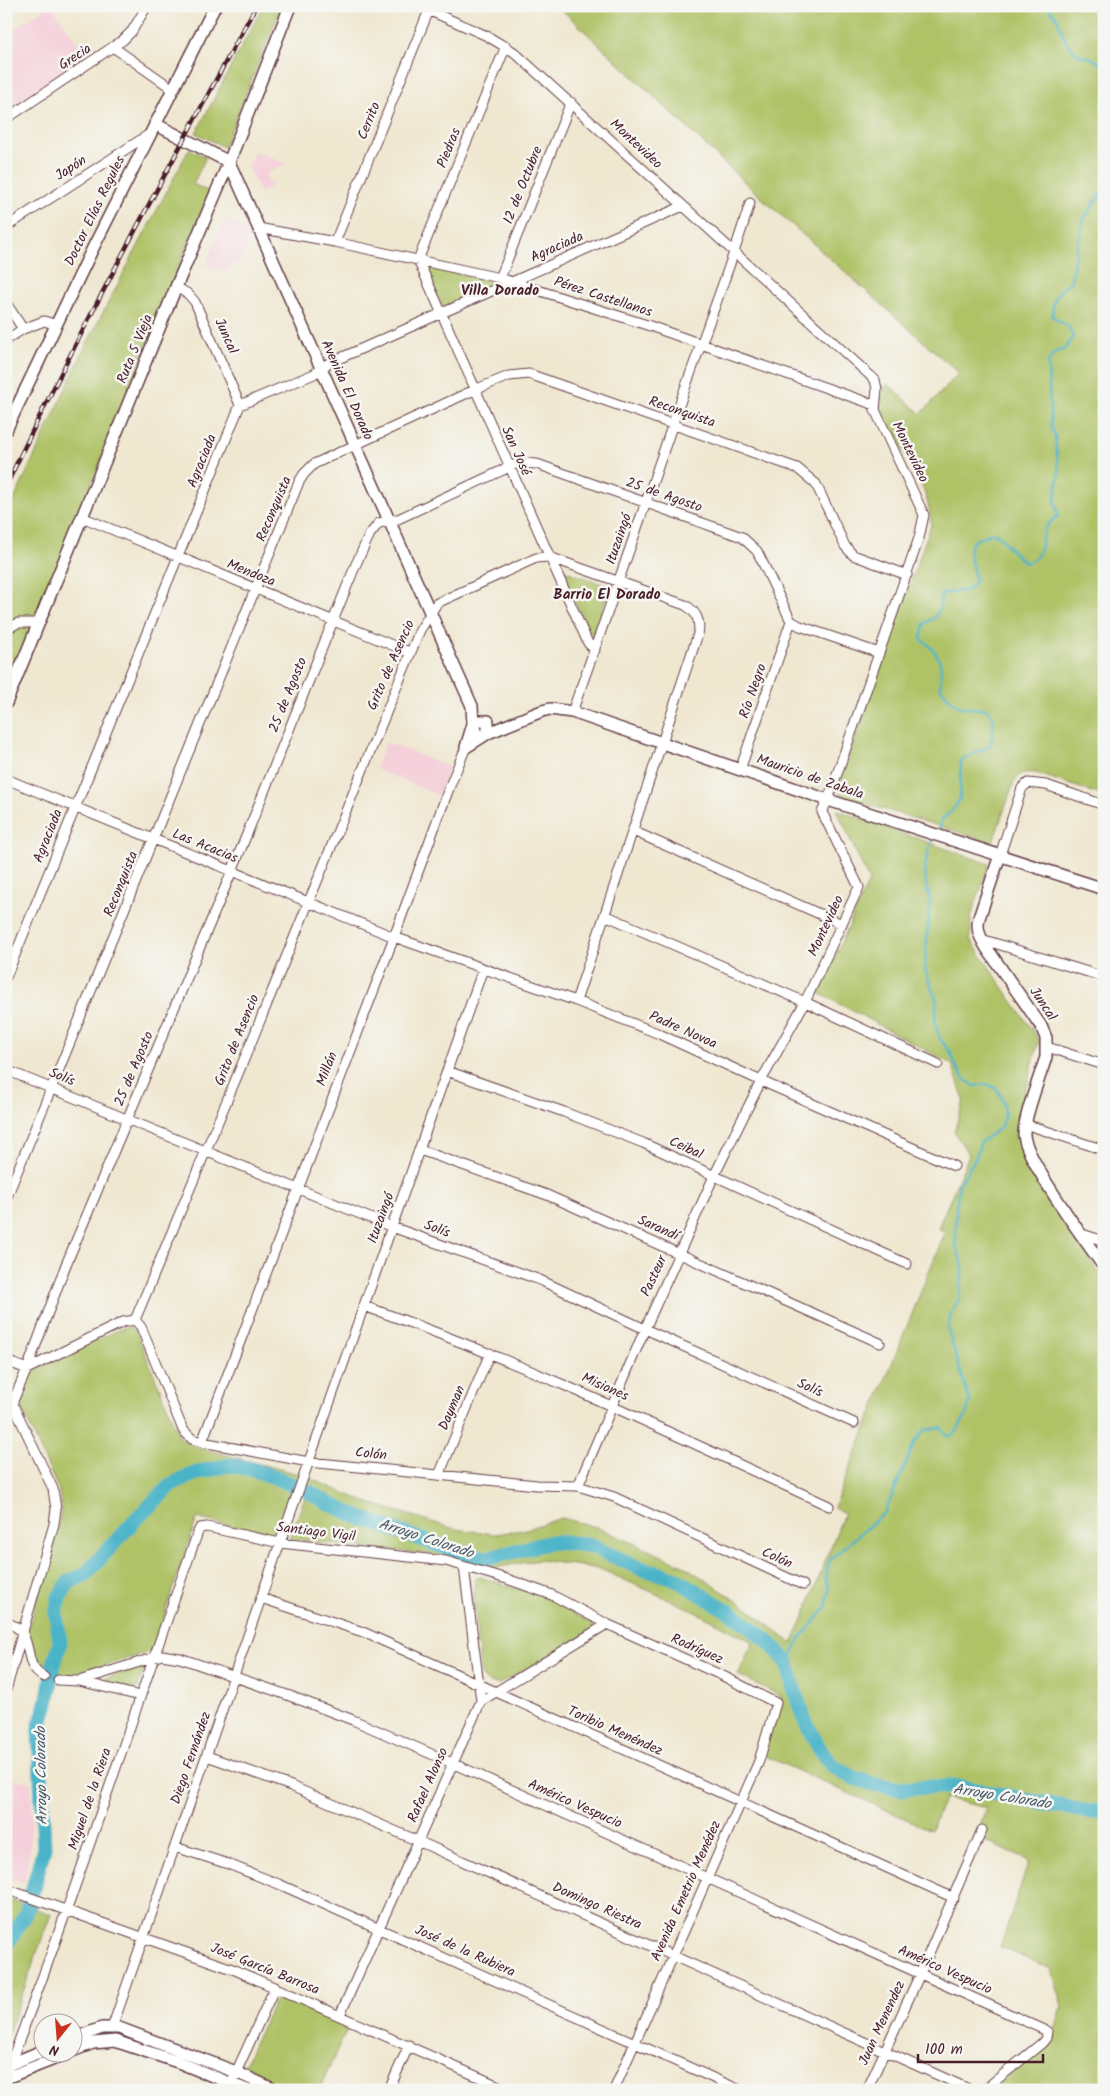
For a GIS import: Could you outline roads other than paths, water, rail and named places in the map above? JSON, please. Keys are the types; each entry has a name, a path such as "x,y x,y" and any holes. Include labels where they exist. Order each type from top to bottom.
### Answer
{"street":[{"name":"Grecia","path":"6,119 113,47 132,32 147,6"},
{"name":"Doctor Elías Regules","path":"6,430 91,252 214,6"},
{"name":"Ruta 5 Vieja","path":"6,703 229,162 290,6"},
{"name":"Montevideo","path":"419,6 506,46 571,102 875,380 878,389 875,410 924,516 922,530 907,575 828,800 822,812 859,888 805,1002 760,1081"},
{"name":"Cerrito","path":"335,242 429,10"},
{"name":"Piedras","path":"418,260 506,46"},
{"path":"113,47 172,89"},
{"name":"12 de Octubre","path":"500,278 571,102"},
{"path":"153,128 229,162"},
{"name":"Japón","path":"6,227 153,128"},
{"name":"Avenida El Dorado","path":"229,162 472,706"},
{"name":"Ituzaingó","path":"572,712 619,582 700,345 735,253 750,203"},
{"name":"Agraciada","path":"6,977 240,404 314,374 327,364 683,206"},
{"name":"Pérez Castellanos","path":"258,228 335,242 500,278 647,325 875,405"},
{"name":"San José","path":"418,260 440,315 548,557 588,643 595,650"},
{"name":"Juncal","path":"176,287 188,294 194,302 240,404"},
{"path":"6,303 23,329"},
{"path":"6,340 23,329 44,321 57,325"},
{"name":"Reconquista","path":"6,1199 304,474 314,464 474,390 509,376 529,374 797,468 816,484 845,546 853,555 907,575"},
{"name":"25 de Agosto","path":"6,1417 27,1369 65,1267 232,871 356,564 370,534 379,523 398,518 518,463 537,464 747,540 757,551 791,621"},
{"name":"Mendoza","path":"82,517 409,652"},
{"path":"548,557 685,604 694,611 699,623 698,634 576,1001"},
{"name":"Grito de Asencio","path":"135,1320 308,903 409,652 429,613 437,603 536,558 548,557"},
{"path":"791,621 800,626 879,653"},
{"name":"Río Negro","path":"740,770 791,621"},
{"path":"6,629 18,623 38,623"},
{"path":"472,706 488,721"},
{"name":"Millán","path":"202,1442 466,747 473,724 472,706"},
{"name":"Mauricio de Zabala","path":"466,747 485,734 550,709 572,712 828,800 1104,888"},
{"path":"488,721 485,734 476,730 473,724 478,721 488,721 508,725"},
{"name":"Las Acacias","path":"6,779 394,937"},
{"path":"1104,805 1028,782 1022,788 978,924 981,939 1104,977"},
{"path":"633,830 842,924"},
{"path":"604,915 805,1002 938,1064"},
{"name":"Padre Novoa","path":"394,937 576,1001 657,1033 760,1081 954,1166"},
{"name":"Juncal","path":"981,939 1041,1026 1047,1047"},
{"name":"Ituzaingó","path":"297,1498 483,969"},
{"path":"1104,1065 1047,1047 1046,1057 1025,1124 1024,1138 1028,1151 1104,1267"},
{"name":"Solís","path":"6,1070 128,1118 392,1227 540,1280 854,1423"},
{"name":"Ceibal","path":"447,1071 603,1127 907,1264"},
{"name":"Pasteur","path":"578,1486 645,1329 714,1176 760,1081"},
{"path":"1025,1124 1104,1150"},
{"name":"Sarandí","path":"420,1150 547,1195 880,1343"},
{"path":"1082,1234 1104,1241"},
{"name":"Misiones","path":"364,1306 490,1353 612,1406 828,1506"},
{"path":"6,1360 27,1369 123,1322 135,1320"},
{"name":"Colón","path":"135,1320 141,1327 183,1430 192,1439 309,1462 537,1485 578,1486 614,1497 803,1585"},
{"name":"Dayman","path":"440,1475 490,1353"},
{"path":"6,1690 54,1524 56,1509 53,1488 12,1402"},
{"name":"Diego Fernández","path":"112,2028 297,1498"},
{"name":"Santiago Vigil","path":"198,1532 200,1528 207,1526 280,1543 446,1561 552,1595 607,1624"},
{"name":"Miguel de la Riera","path":"8,2068 66,1910 152,1659 198,1532"},
{"path":"464,1567 481,1700 607,1624"},
{"name":"Toribio Menéndez","path":"261,1598 363,1632 954,1898"},
{"path":"6,1622 18,1628 23,1634 33,1669 44,1677"},
{"name":"Rodríguez","path":"607,1624 774,1701"},
{"name":"Américo Vespucio","path":"79,1681 162,1655 180,1658 234,1677 353,1720 452,1763 1044,2029 1048,2034 1042,2043 984,2090"},
{"name":"Américo Vespucio","path":"58,1680 79,1681 140,1696"},
{"name":"Rafael Alonso","path":"340,2015 481,1700"},
{"name":"Avenida Emetrio Menédez","path":"614,2090 672,1955 760,1761 777,1705 774,1701"},
{"name":"Domingo Riestra","path":"207,1756 291,1786 418,1841 971,2090"},
{"name":"Juan Menendez","path":"866,2090 954,1898 982,1830"},
{"name":"José de la Rubiera","path":"175,1847 272,1882 379,1928 740,2090"},
{"name":"José García Barrosa","path":"6,1889 235,1970 508,2090"},
{"path":"229,2086 275,1987"},
{"path":"82,2036 102,2028 130,2032 236,2072 275,2090"},
{"path":"82,2047 93,2043 115,2041 178,2062 229,2086 247,2090"},
{"path":"389,2090 408,2046"},
{"path":"8,2068 32,2056"},
{"path":"6,2078 41,2064"}],"waterway":[{"path":"1048,6 1057,18 1066,42 1078,55 1092,58 1104,67"},
{"path":"939,831 942,819 952,811 960,799 961,760 991,745 994,718 987,709 955,704 940,687 941,665 937,654 921,639 924,624 935,617 940,608 941,594 967,590 975,583 970,556 971,544 984,536 996,533 1026,563 1032,560 1039,552 1046,527 1058,516 1055,500 1059,474 1055,437 1051,426 1048,363 1054,353 1065,349 1073,337 1069,327 1053,317 1053,305 1056,296 1071,281 1084,219 1104,188"},
{"path":"788,1663 799,1640 826,1608 829,1589 825,1577 830,1560 885,1512 915,1442 925,1430 941,1428 949,1437 957,1431 970,1402 948,1330 951,1313 959,1299 963,1265 956,1246 956,1210 959,1185 976,1157 981,1142 1001,1127 1005,1113 1003,1100 997,1089 986,1084 975,1086 964,1079 950,1051 940,1039 935,1023 937,1001 925,969 930,898 926,886 925,867 929,848 934,838"},
{"name":"Arroyo Colorado","path":"6,1946 26,1914 44,1848 39,1728 47,1703 60,1643 56,1614 59,1597 69,1582 86,1574 135,1520 172,1484 199,1472 230,1465 252,1469 304,1489 360,1518 469,1556 489,1558 551,1542 571,1543 591,1546 637,1567 674,1578 733,1614 768,1641 788,1663 793,1686 804,1719 819,1748 833,1766 852,1777 873,1784 900,1789 961,1787 1090,1812 1104,1810"}],"railway":[{"path":"6,486 96,304 256,6"}],"district":[{"name":"Villa Dorado","path":"500,291"},
{"name":"Barrio El Dorado","path":"607,595"}]}
